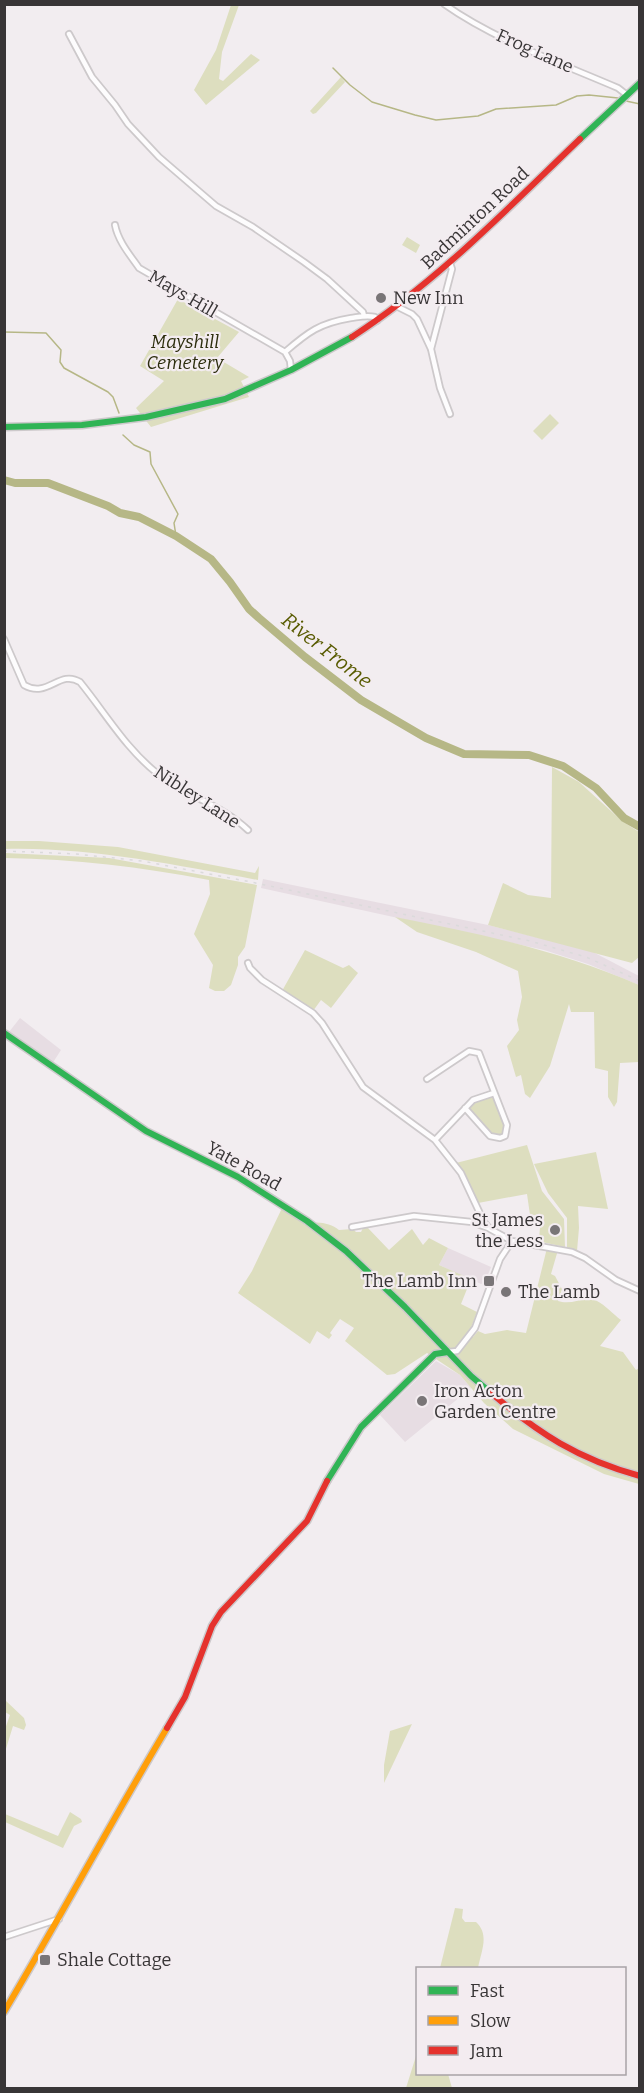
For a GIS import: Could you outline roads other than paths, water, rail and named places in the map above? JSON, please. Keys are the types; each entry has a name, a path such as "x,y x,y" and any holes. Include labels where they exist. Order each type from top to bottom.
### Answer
{"main road":[{"name":"Badminton Road","path":"4,427 82,425 146,417 225,399 291,370 343,343 377,321 450,262 639,83"},
{"name":"Yate Road","path":"4,1034 146,1131 238,1177 307,1221 346,1251 383,1285 487,1391 540,1432 580,1455 639,1476"},
{"path":"4,2012 53,1925 59,1919 117,1811 185,1696 212,1626 221,1612 307,1521 333,1469 374,1412 435,1354 448,1352"}],"street":[{"name":"Frog Lane","path":"444,4 464,19 618,88 627,95"},
{"path":"69,34 92,77 128,124 159,157 216,206 253,227 327,279 363,312 364,316"},
{"name":"Mays Hill","path":"115,225 125,249 146,274 285,352"},
{"path":"431,349 452,270 450,262"},
{"path":"396,306 407,310 417,319 431,349 440,388 450,414"},
{"path":"291,370 290,361 285,352 317,327 342,319 364,316 375,317 377,321"},
{"name":"Nibley Lane","path":"4,639 24,685 32,689 42,689 63,678 73,678 80,682 135,755 182,790 228,814 248,830"},
{"path":"248,963 262,980 313,1013 322,1023 363,1087 435,1140 460,1173 490,1229"},
{"path":"429,1077 470,1051 479,1053 507,1125 505,1136 500,1138 490,1136 465,1108"},
{"path":"435,1140 473,1100 494,1093"},
{"path":"404,1115 408,1110"},
{"path":"472,1222 481,1215"},
{"path":"352,1227 407,1216 472,1222 512,1241 572,1252 585,1258 616,1280 639,1291"},
{"path":"500,1235 507,1246"},
{"path":"448,1352 457,1351 476,1328 497,1266 512,1241"},
{"path":"4,1937 53,1925"}],"waterway":[{"path":"333,68 372,102 436,120 478,116 496,109 556,105 577,96 618,98"},
{"path":"626,101 640,104"},
{"path":"4,332 46,333 61,350 60,362 64,368 108,392 113,397 119,413"},
{"path":"123,435 134,445 150,452 151,464 178,514 174,523 176,536"},
{"name":"River Frome","path":"4,480 15,483 48,483 108,506 120,513 139,517 176,536 211,559 249,609 259,618 361,700 426,738 464,754 529,755 563,766 596,788 624,818 640,827"}],"railway":[{"path":"4,851 76,854 142,861 251,882 530,941 586,957 640,981"}],"place":[{"name":"New Inn","path":"381,298"},
{"name":"St James the Less","path":"555,1230"},
{"name":"The Lamb Inn","path":"489,1281"},
{"name":"The Lamb","path":"506,1292"},
{"name":"Iron Acton Garden Centre","path":"422,1401"},
{"name":"Shale Cottage","path":"45,1960"}],"park label":[{"name":"Mayshill Cemetery","path":"185,352"}]}
